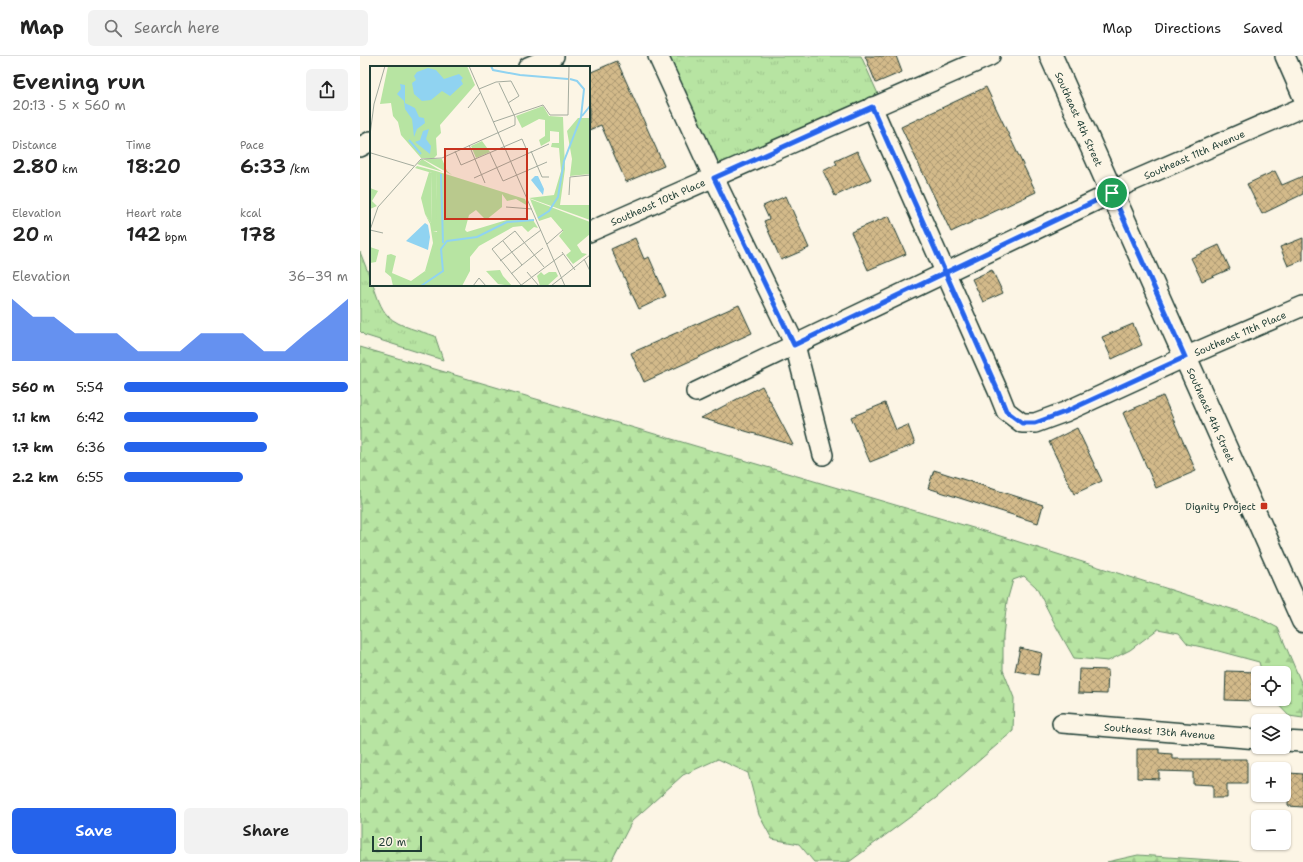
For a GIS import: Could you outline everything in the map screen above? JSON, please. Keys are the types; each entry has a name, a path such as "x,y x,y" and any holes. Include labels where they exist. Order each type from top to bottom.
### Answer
{"street":[{"path":"530,66 554,56"},
{"path":"658,56 714,178 794,345 823,455"},
{"name":"Southeast 10th Place","path":"590,232 990,56"},
{"name":"Southeast 4th Street","path":"1051,56 1303,621"},
{"path":"1285,56 1303,97"},
{"path":"872,107 946,272"},
{"name":"Southeast 11th Avenue","path":"696,392 1112,193 1126,184 1303,107"},
{"path":"360,147 370,142"},
{"name":"Southeast 11th Place","path":"946,272 1006,411 1022,423 1035,423 1065,412 1185,357 1303,306"},
{"name":"Southeast 13th Avenue","path":"1062,723 1251,738"},
{"path":"1291,741 1303,742"}],"green space":[{"path":"668,56 861,56 878,94 720,163 715,159"},
{"path":"360,252 370,277 370,286 373,286 385,313 398,323 435,336 443,360 364,335 360,331"},
{"path":"360,347 997,535 1257,617 1278,628 1303,687 1303,718 1291,716 1291,714 1287,714 1280,706 1291,706 1291,666 1260,666 1259,662 1188,644 1179,633 1158,629 1130,650 1108,661 1074,658 1036,587 1024,576 1013,580 1007,601 1003,636 1003,670 1014,698 1013,731 936,798 849,862 814,862 799,844 772,839 759,815 748,773 718,759 683,775 632,821 611,862 360,862"},
{"path":"1138,855 1242,862 1107,862"}],"building":[{"path":"865,56 896,56 902,72 876,83"},
{"path":"617,61 664,166 626,182 601,125 590,130 590,73"},
{"path":"986,87 1036,192 951,232 901,127"},
{"path":"857,151 871,179 835,196 823,171 837,164 835,161"},
{"path":"1275,171 1282,185 1303,176 1303,194 1262,214 1247,184"},
{"path":"786,196 809,248 781,260 764,221 769,219 763,206"},
{"path":"889,216 906,254 868,270 851,232"},
{"path":"635,238 644,259 649,257 666,296 639,309 611,249"},
{"path":"1303,238 1303,260 1288,266 1280,247"},
{"path":"1219,245 1230,269 1202,281 1191,258"},
{"path":"992,270 1003,293 983,302 972,279"},
{"path":"739,305 752,333 644,382 631,353"},
{"path":"1133,324 1142,345 1112,359 1102,337"},
{"path":"762,386 793,445 701,418"},
{"path":"1163,396 1196,471 1156,488 1123,413"},
{"path":"885,403 896,430 908,425 915,444 870,462 851,417"},
{"path":"1077,428 1102,481 1074,494 1049,442"},
{"path":"934,470 1043,505 1038,523 928,488"},
{"path":"1020,648 1042,653 1038,675 1015,671"},
{"path":"1079,669 1108,670 1107,694 1078,693"},
{"path":"1226,671 1251,672 1251,701 1225,700"},
{"path":"1137,749 1159,749 1159,753 1172,754 1172,759 1247,759 1247,784 1227,784 1227,798 1213,798 1213,785 1193,784 1193,772 1159,771 1159,779 1137,778"},
{"path":"1291,773 1303,774 1303,807 1288,806 1288,802 1291,802"}],"place":[{"name":"Dignity Project","path":"1264,506"}],"route":[{"path":"1112,193 946,272 794,345 714,178 872,107 946,272 1006,411 1022,423 1035,423 1065,412 1185,357 1112,193"}]}
